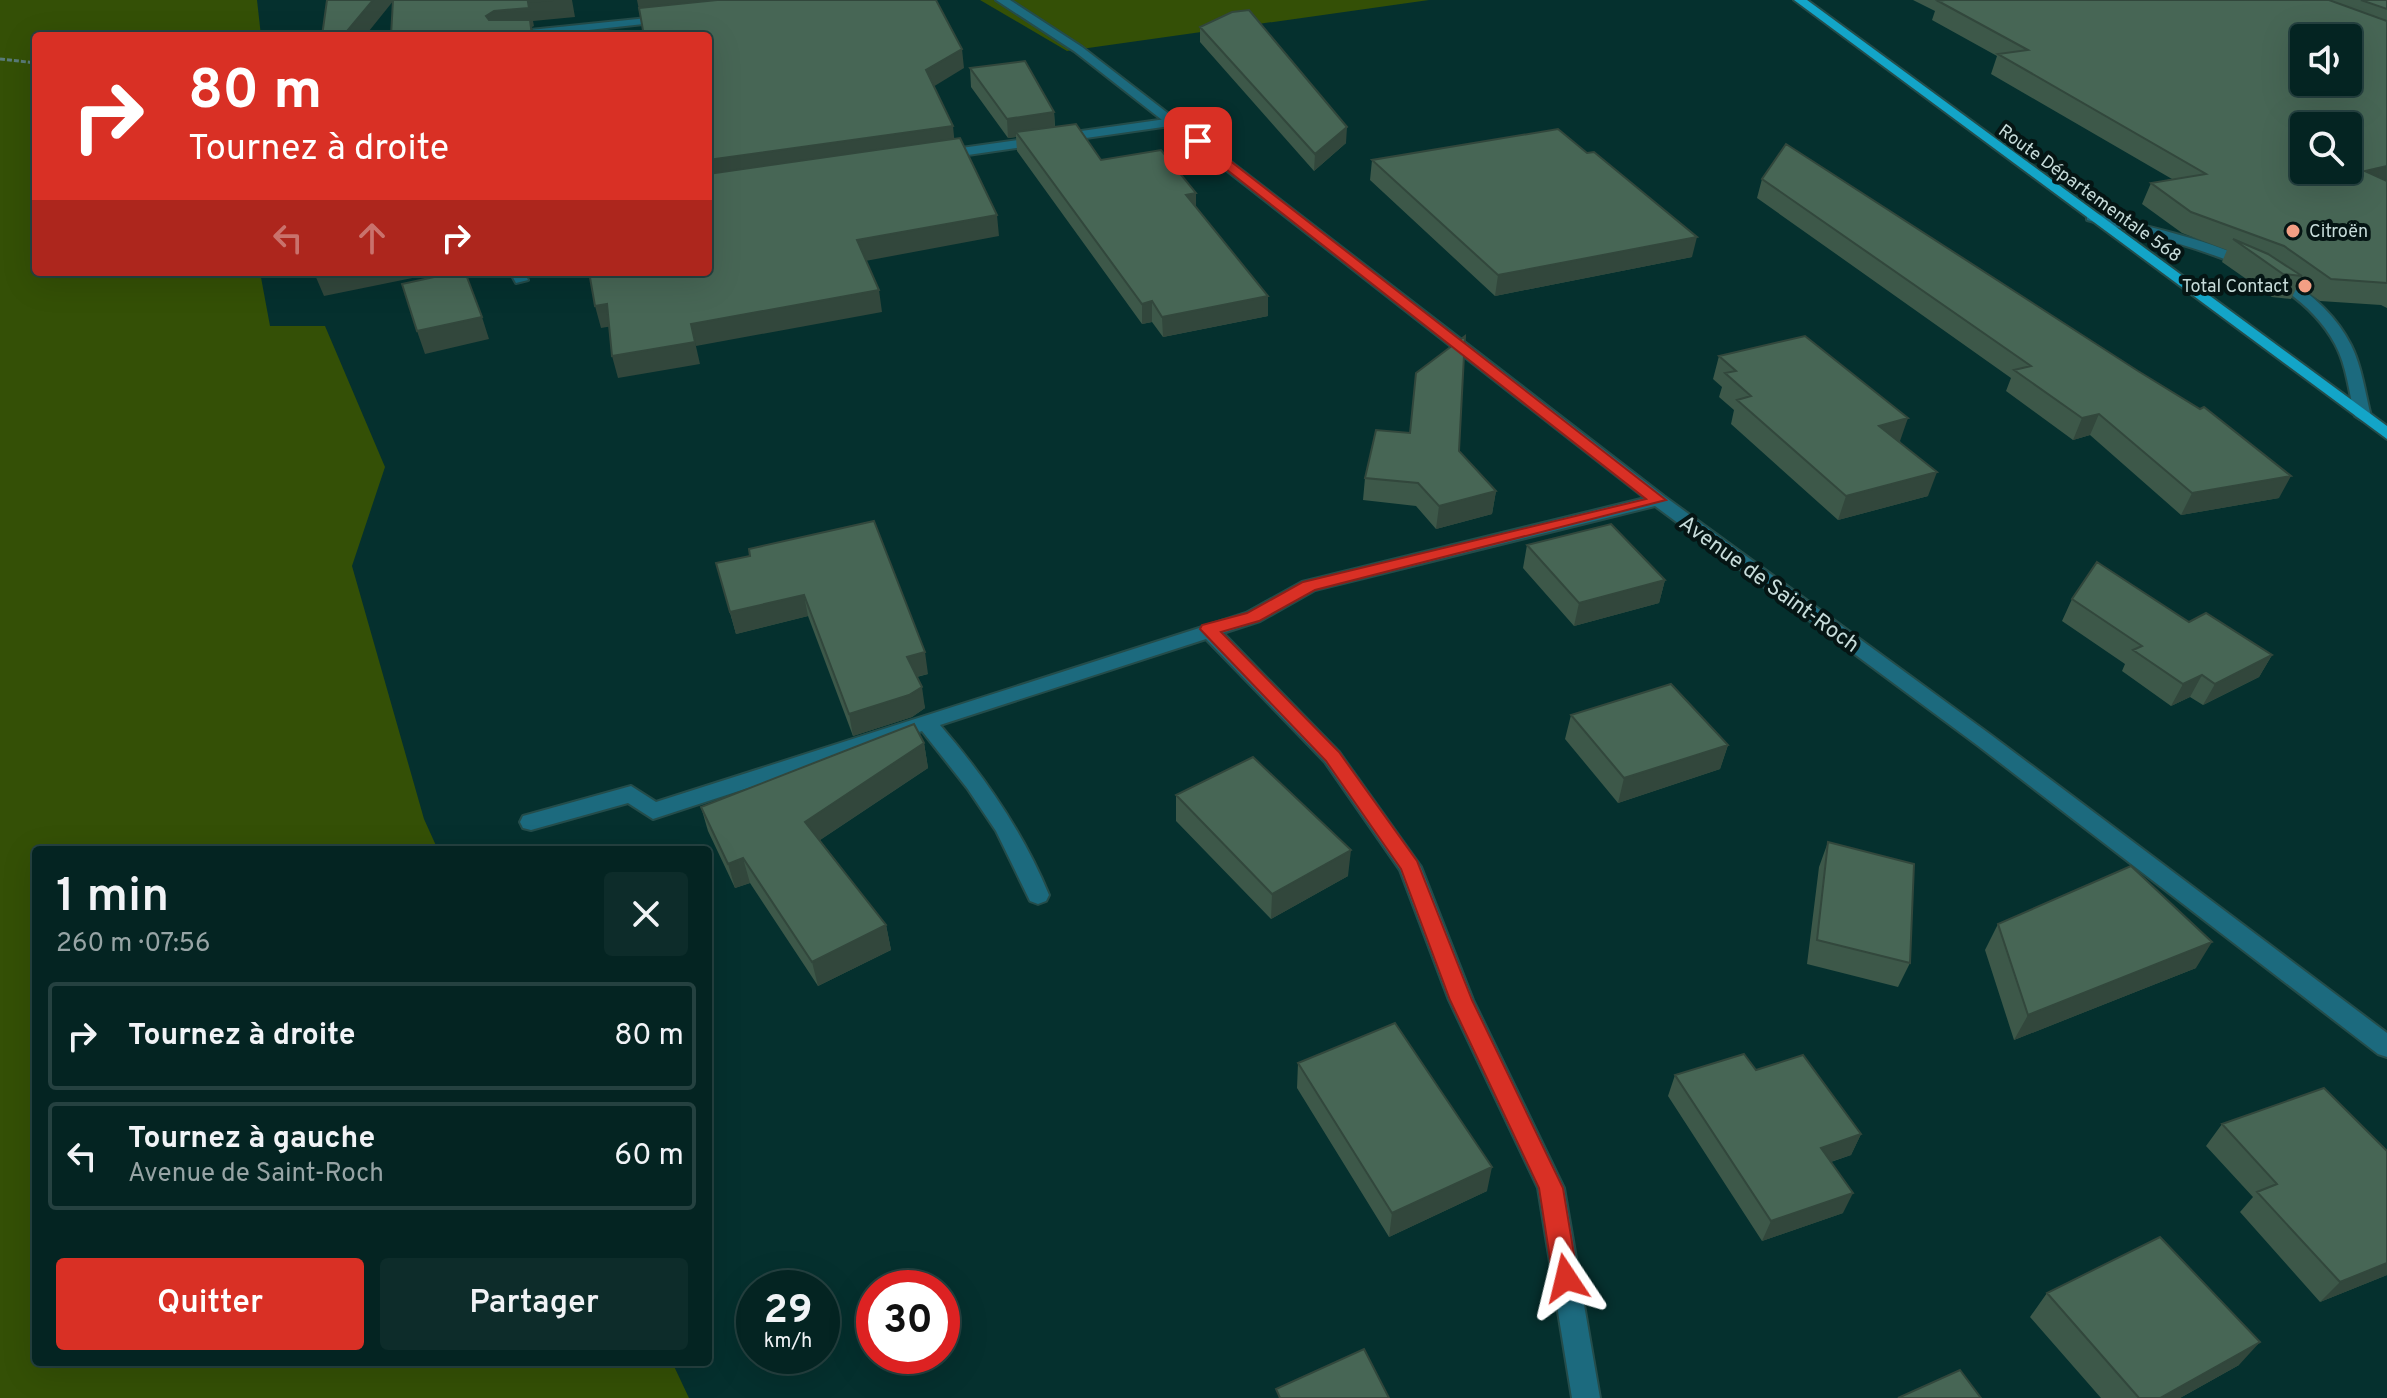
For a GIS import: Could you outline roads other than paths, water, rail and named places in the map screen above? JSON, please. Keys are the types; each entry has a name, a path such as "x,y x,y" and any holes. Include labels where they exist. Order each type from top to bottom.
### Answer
{"main road":[{"name":"Route Départementale 568","path":"1792,0 1848,38"},
{"name":"Route Départementale 568","path":"1800,0 2387,434"}],"street":[{"name":"Avenue de Saint-Roch","path":"1002,0 1078,49 1658,500 1984,740 2387,1047"},
{"path":"539,32 684,17"},
{"path":"925,157 1173,122"},
{"path":"2092,217 2227,255 2291,286 2342,340 2363,416"},
{"path":"531,822 631,794 653,811 1208,629 1253,617 1309,586 1658,500"},
{"path":"1208,629 1332,757 1410,867 1461,1000 1551,1188 1586,1398"},
{"path":"926,722 965,768 1023,854 1038,895"}],"place":[{"name":"Citroën","path":"2293,231"},
{"name":"Total Contact","path":"2305,286"}]}
